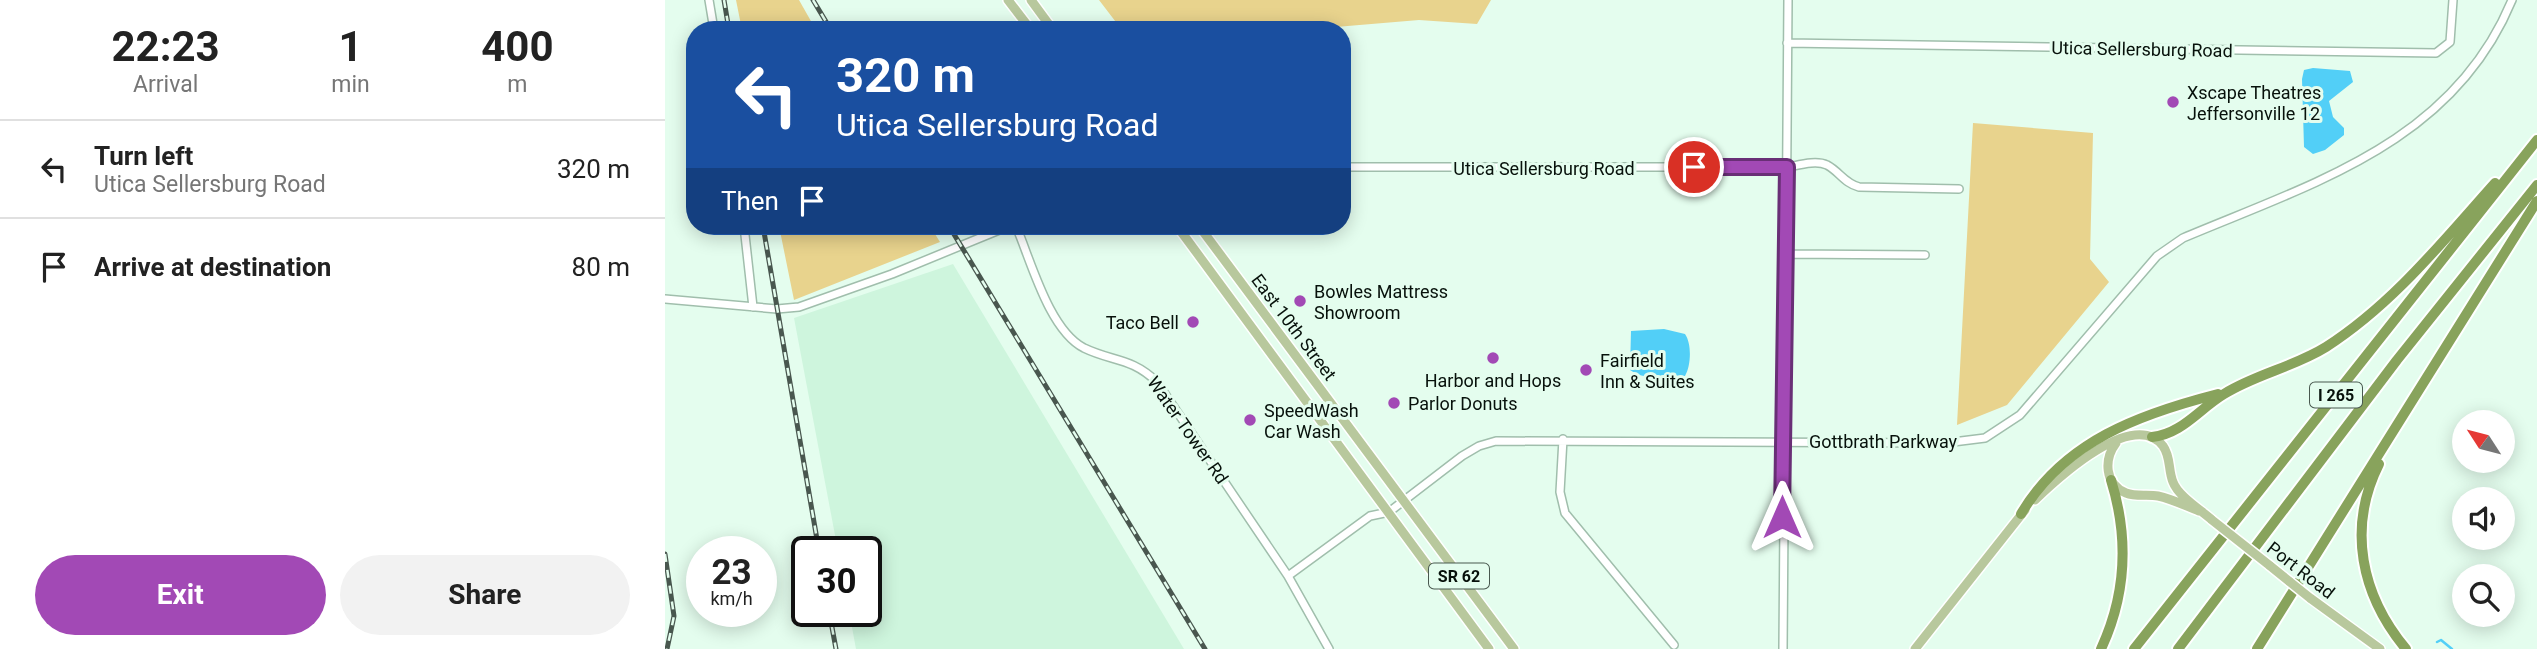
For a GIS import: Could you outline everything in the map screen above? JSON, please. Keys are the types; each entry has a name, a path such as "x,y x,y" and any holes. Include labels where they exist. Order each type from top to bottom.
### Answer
{"highway":[{"path":"2021,514 2033,493 2052,472 2087,444 2133,421 2224,394 2310,356 2371,315 2404,283 2537,138"},
{"name":"I 265","path":"2134,649 2537,138"},
{"name":"I 265","path":"2178,649 2388,371 2537,185"},
{"path":"2257,649 2537,201"},
{"path":"2152,437 2174,433 2224,394"},
{"path":"2389,436 2364,501 2361,543 2367,582 2373,599 2406,649"},
{"path":"2101,649 2120,594 2125,556 2122,522 2111,480"}],"main road":[{"path":"1008,0 1024,21"},
{"path":"1031,0 1046,21"},
{"name":"SR 62","path":"1184,235 1489,649"},
{"name":"East 10th Street","path":"1206,235 1514,649"},
{"path":"1915,649 2021,514 2066,471 2134,433 2152,437"},
{"name":"Port Road","path":"2152,437 2168,456 2174,485 2204,513 2290,582 2381,649"},
{"path":"2117,441 2108,459 2111,480 2126,493 2166,498 2204,513"}],"street":[{"path":"709,0 712,21"},
{"path":"1783,649 1782,441 1787,254 1788,0"},
{"name":"Utica Sellersburg Road","path":"1787,43 2436,53 2450,42 2453,0"},
{"name":"Gottbrath Parkway","path":"1288,576 1370,516 1389,512 1479,446 1496,441 1563,439 1945,443 1985,438 2020,415 2157,256 2183,238 2360,162 2421,122 2456,88 2478,61 2512,0"},
{"name":"Utica Sellersburg Road","path":"1351,167 1787,167 1824,164 1844,181 1859,187 1959,189"},
{"path":"745,235 753,307"},
{"path":"665,299 790,308 823,300 986,235"},
{"name":"Water Tower Rd","path":"1020,235 1061,328 1084,348 1132,362 1157,382 1288,576 1329,649"},
{"path":"1787,254 1925,255"},
{"path":"1563,439 1560,492 1565,513 1674,645"}],"shaded area":[{"path":"736,0 799,0 811,21 740,21"},
{"path":"1099,0 1491,0 1477,24 1419,20 1351,26 1351,21 1115,21"},
{"path":"1973,123 2093,133 2090,259 2109,282 2007,405 1957,425"},
{"path":"781,235 936,235 940,242 794,300"},
{"path":"953,264 1184,649 856,649 852,627 882,627 882,536 835,536 794,318"}],"water":[{"path":"2313,68 2350,71 2353,82 2329,101 2333,117 2344,128 2344,135 2325,150 2313,154 2304,147 2302,79 2304,70"},
{"path":"1664,329 1685,334 1687,338 1690,355 1685,376 1649,377 1630,370 1631,331"}],"waterway":[{"path":"2437,642 2441,640 2452,649"}],"railway":[{"path":"724,0 728,21"},
{"path":"813,0 826,21"},
{"path":"765,235 816,536"},
{"path":"954,235 1205,649"},
{"path":"665,554 674,616 667,649"},
{"path":"832,627 836,649"}],"place":[{"name":"Xscape Theatres Jeffersonville 12","path":"2173,102"},
{"name":"Bowles Mattress Showroom","path":"1300,301"},
{"name":"Taco Bell","path":"1193,322"},
{"name":"Harbor and Hops","path":"1493,358"},
{"name":"Fairfield Inn & Suites","path":"1586,370"},
{"name":"Parlor Donuts","path":"1394,403"},
{"name":"SpeedWash Car Wash","path":"1250,420"}],"route":[{"path":"1694,167 1787,167 1782,517"}]}
